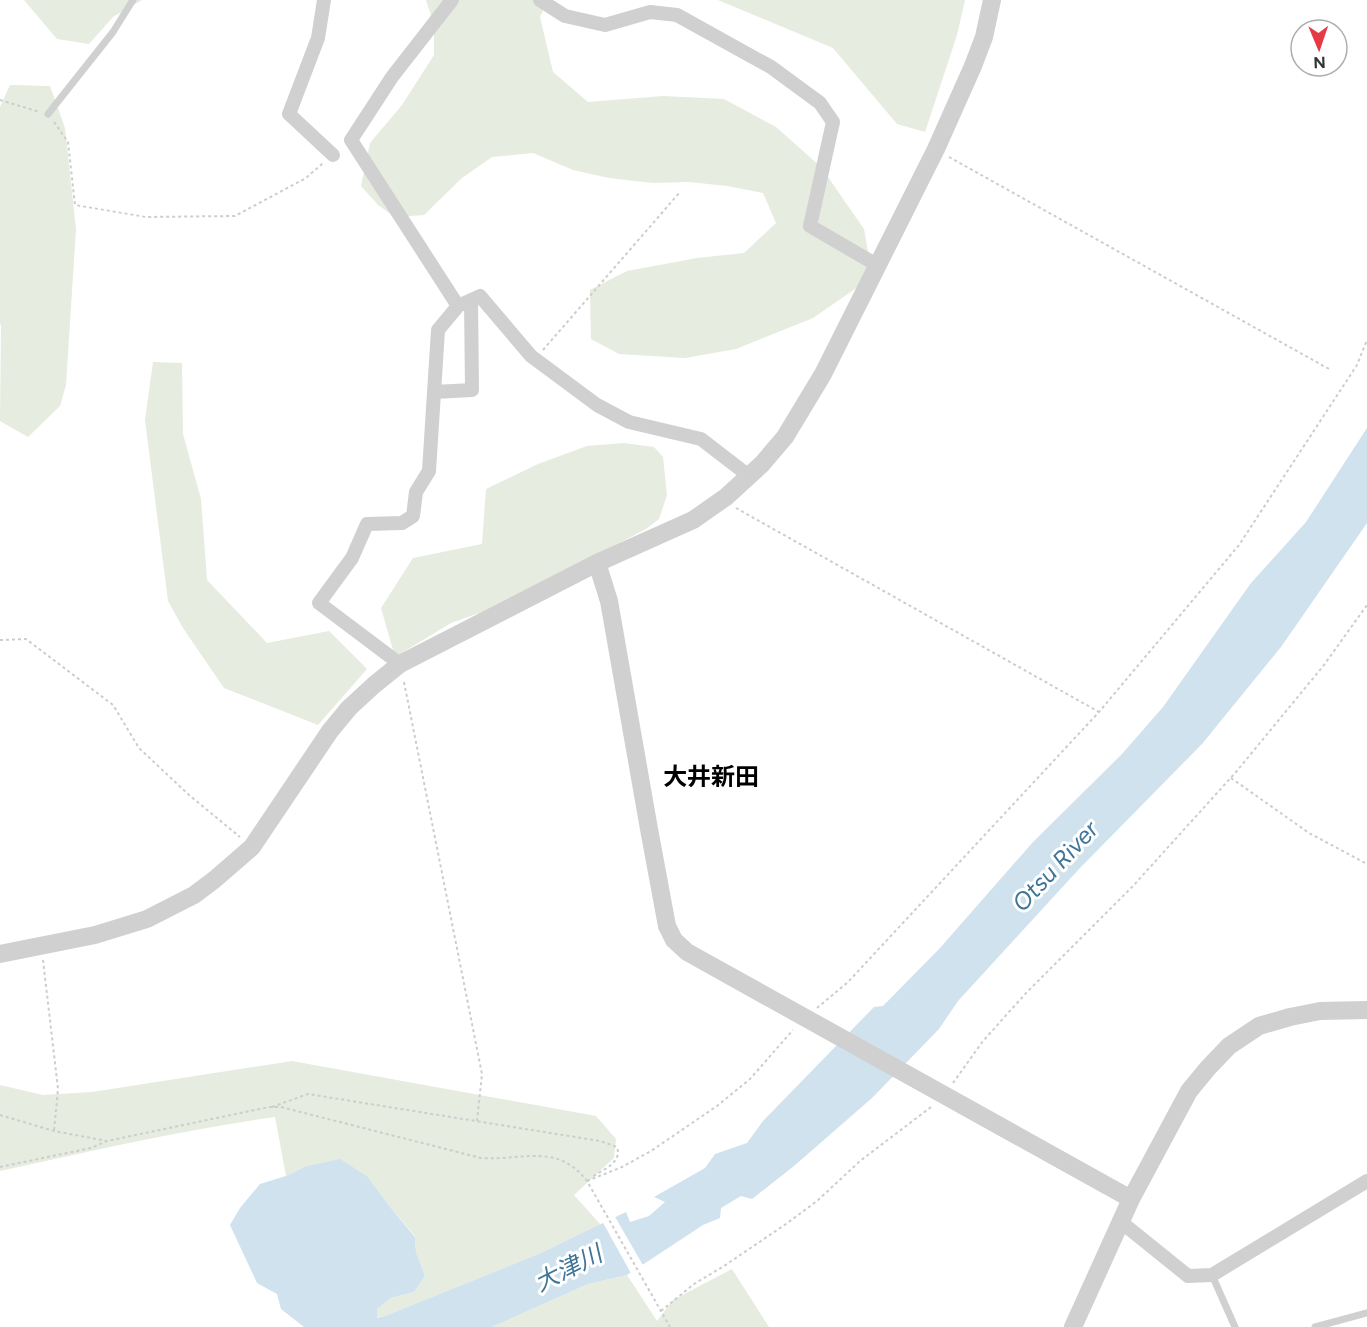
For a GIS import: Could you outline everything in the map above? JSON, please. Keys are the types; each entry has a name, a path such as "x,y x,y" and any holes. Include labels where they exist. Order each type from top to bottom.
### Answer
{"street":[{"path":"324,0 318,38 289,114 333,155"},
{"path":"434,392 472,390 465,303 351,140 393,77 452,0"},
{"path":"540,0 565,16 605,25 648,6 676,15 771,67 820,103 833,122 810,226 877,265"},
{"path":"0,954 95,935 147,919 194,895 252,847 330,731 349,708 400,664 597,563 693,520 726,497 762,464 785,437 823,374 936,149 984,37 992,0"},
{"path":"400,664 319,603 352,558 367,524 402,524 413,516 416,492 429,471 438,330 465,303 480,296 535,359 597,405 629,422 701,439 749,476"},
{"path":"597,563 609,601 649,830 668,926 674,940 687,952 1131,1199"},
{"path":"1073,1327 1131,1199 1189,1090 1208,1068 1229,1046 1259,1026 1320,1011 1367,1010"},
{"path":"1121,1222 1188,1276 1212,1275 1367,1181"}],"lane":[{"path":"48,114 113,32 133,0"},
{"path":"1212,1275 1235,1327"},
{"path":"1315,1327 1367,1312"}],"path":[{"path":"0,100 48,114 68,142 75,205 146,217 235,216 306,178 333,155"},
{"path":"936,149 1329,369"},
{"path":"535,359 680,192"},
{"path":"587,1181 622,1167 651,1151 717,1106 750,1079 798,1023 848,982 1098,712 1239,545 1357,365 1367,340"},
{"path":"726,497 733,506 1098,712"},
{"path":"661,1311 694,1284 724,1266 817,1201 861,1161 945,1095 983,1041 1027,992 1133,886 1231,778 1324,665 1367,605"},
{"path":"0,640 26,639 112,705 139,748 189,795 252,847"},
{"path":"400,664 482,1074 477,1121"},
{"path":"1231,778 1309,833 1367,864"},
{"path":"42,946 58,1089 54,1131"},
{"path":"0,1167 92,1148 107,1141 269,1107 308,1094 600,1141 617,1147 619,1154 617,1160 587,1181"},
{"path":"269,1107 292,1109 481,1158 555,1157 569,1164 580,1171 587,1181 670,1327"},
{"path":"0,1115 54,1131 107,1141"}],"shaded area":[{"path":"24,0 142,0 113,17 89,44 57,39"},
{"path":"426,0 548,0 540,17 553,72 588,102 663,96 724,99 776,127 821,167 864,229 869,257 865,282 813,318 736,349 685,358 619,354 591,339 590,290 627,271 697,258 744,253 776,223 763,193 689,182 652,183 609,178 573,170 533,153 492,157 462,178 424,215 395,217 378,205 361,186 370,143 402,105 434,55 434,25"},
{"path":"718,0 965,0 957,35 925,132 897,124 833,48"},
{"path":"10,85 50,86 65,128 76,229 66,385 60,406 28,437 0,421 0,107"},
{"path":"153,362 182,363 183,434 201,499 207,580 267,643 329,631 367,669 318,725 224,688 183,628 168,601 145,420"},
{"path":"624,443 654,447 663,457 667,495 659,519 646,529 499,606 451,623 395,657 381,608 413,558 482,544 486,489 538,464 587,446"},
{"path":"292,1061 596,1116 616,1139 614,1158 574,1195 601,1225 541,1253 376,1318 377,1309 391,1298 414,1292 425,1276 416,1252 415,1236 368,1177 304,1167 286,1176 275,1117 172,1135 0,1171 0,1085 43,1095 92,1092"},
{"path":"732,1269 769,1327 492,1327 588,1284 627,1275 657,1321 673,1300"}],"water":[{"path":"1367,428 1367,523 1281,647 1202,744 1079,869 958,1001 939,1029 872,1098 752,1199 741,1196 721,1208 720,1218 703,1225 627,1275 588,1284 492,1327 304,1327 281,1309 277,1294 257,1283 230,1225 240,1208 260,1184 286,1176 304,1167 340,1159 368,1177 415,1237 416,1252 425,1276 414,1292 391,1298 377,1309 377,1318 541,1253 626,1212 630,1222 649,1216 665,1202 654,1197 705,1168 715,1154 747,1143 763,1121 874,1007 883,1006 940,948 1033,842 1122,754 1163,707 1251,583 1306,522"}],"pier":[{"path":"614,1215 644,1267 632,1275 602,1221"}],"district":[{"name":"大井新田","path":"711,776"}],"water label":[{"name":"Otsu River","path":"1055,866"},
{"name":"大津川","path":"568,1268"}]}
